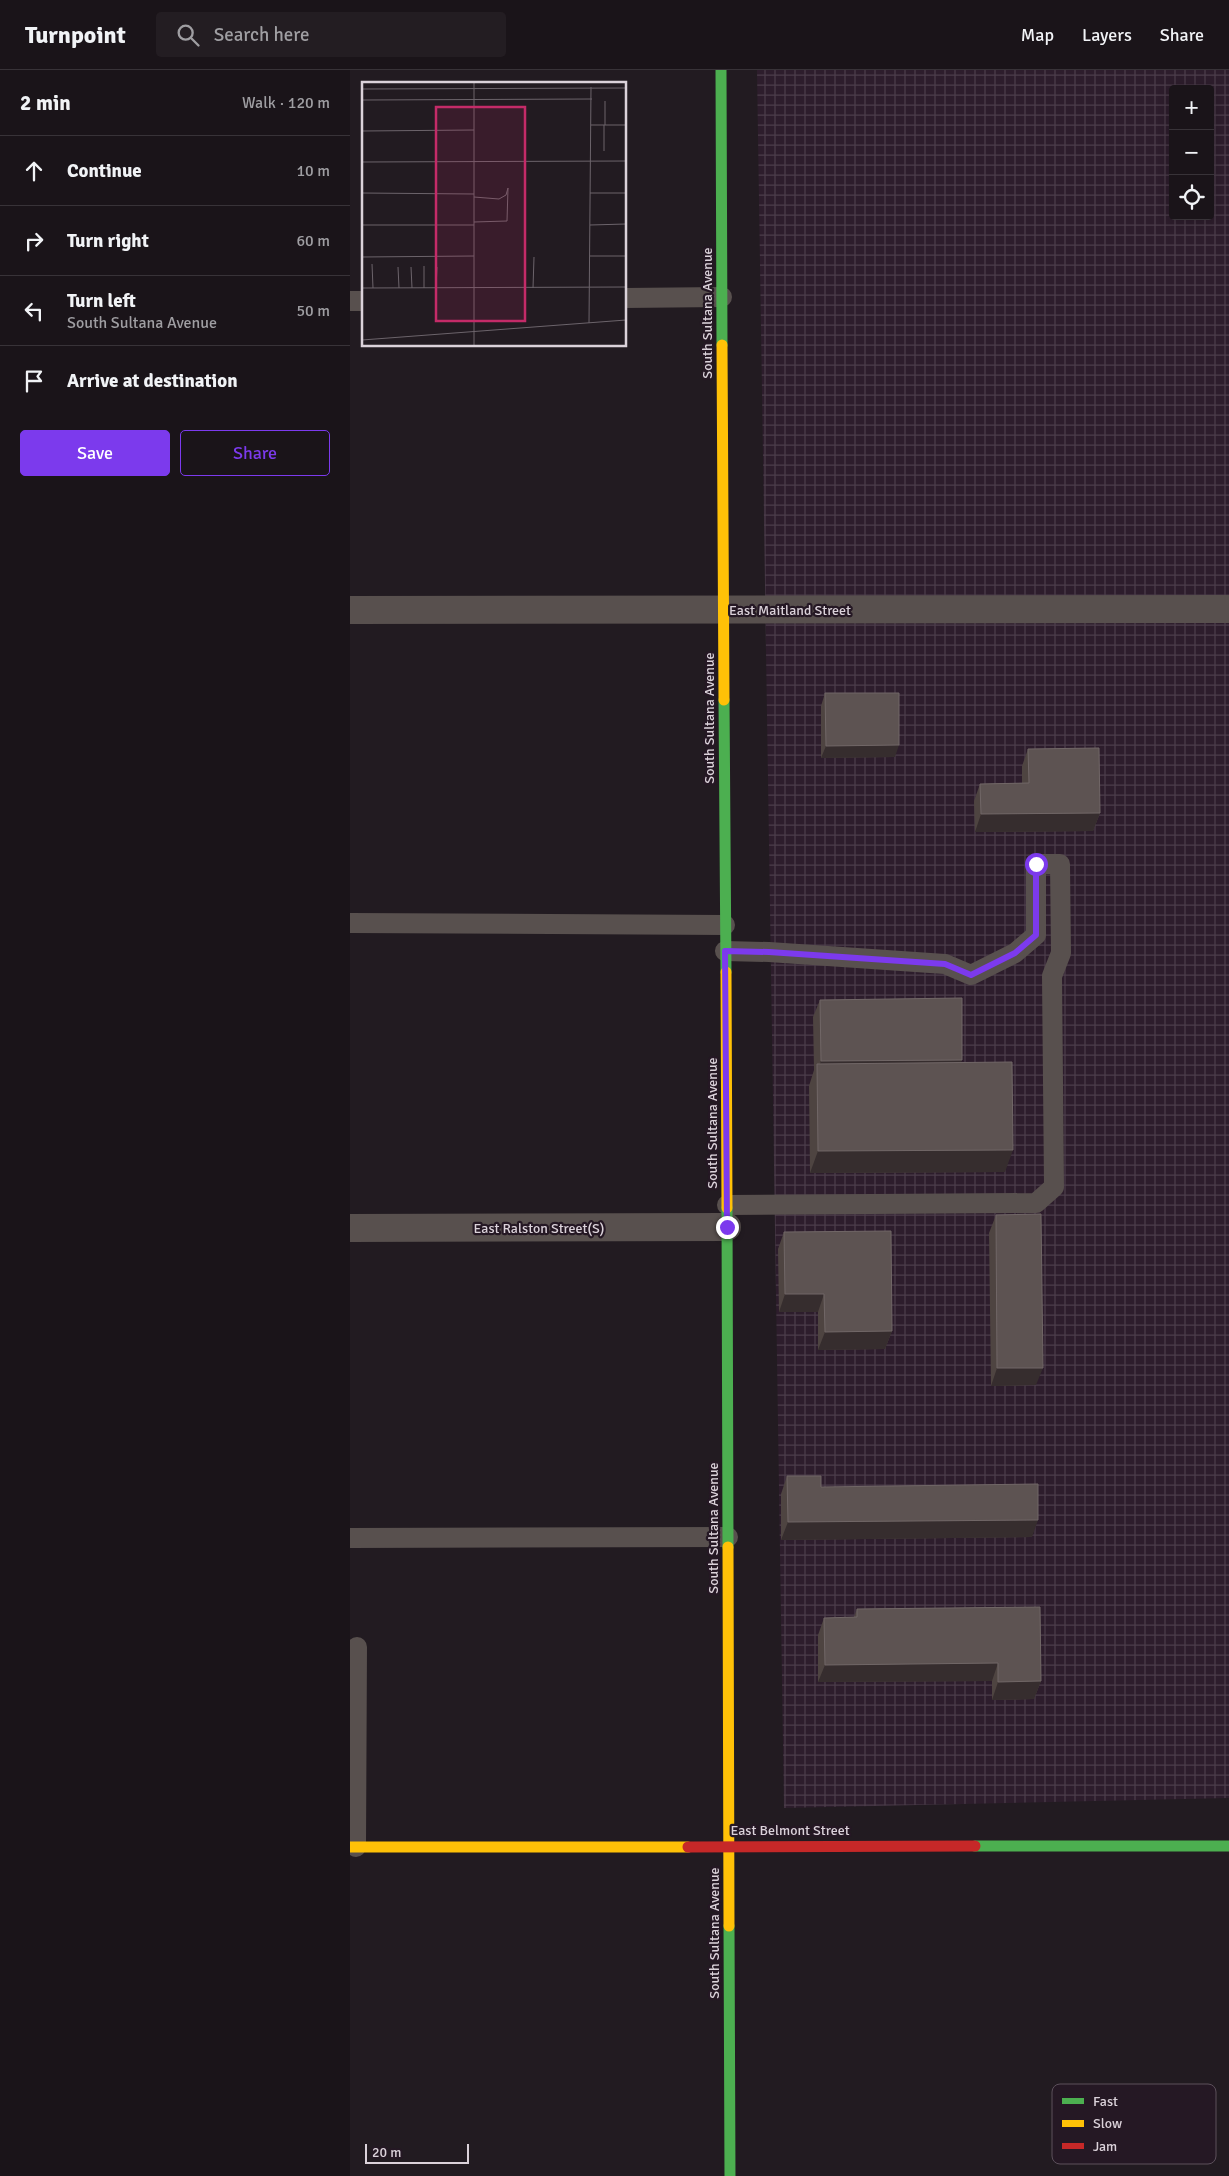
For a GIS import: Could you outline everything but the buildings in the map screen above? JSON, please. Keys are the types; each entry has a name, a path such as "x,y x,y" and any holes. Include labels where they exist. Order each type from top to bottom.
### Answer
{"street":[{"name":"South Sultana Avenue","path":"721,70 730,2176"},
{"name":"East Maitland Street","path":"350,610 1229,609"},
{"name":"East Ralston Street(S)","path":"350,1228 727,1216"},
{"name":"East Belmont Street","path":"353,1847 728,1845 1229,1846"}],"lane":[{"path":"626,298 722,297"},
{"path":"725,951 769,952 945,964 971,975 1015,953 1036,935 1036,864 1060,864 1061,953 1052,976 1054,1187 1036,1203 727,1216"},
{"path":"350,923 725,925"},
{"path":"350,1538 728,1537"},
{"path":"353,1847 357,1647"}],"shaded area":[{"path":"757,70 1229,70 1229,1798 784,1808"}],"traffic: fast":[{"path":"721,70 722,345"},
{"path":"724,700 726,972"},
{"path":"727,1208 728,1547"},
{"path":"975,1846 1229,1846"},
{"path":"729,1926 730,2176"}],"traffic: slow":[{"path":"722,345 724,700"},
{"path":"726,972 727,1208"},
{"path":"728,1547 729,1926"},
{"path":"350,1847 688,1847"}],"traffic: jam":[{"path":"688,1847 975,1846"}],"route":[{"path":"727,1227 725,951 769,952 945,964 971,975 1015,953 1036,935 1036,864"}]}
